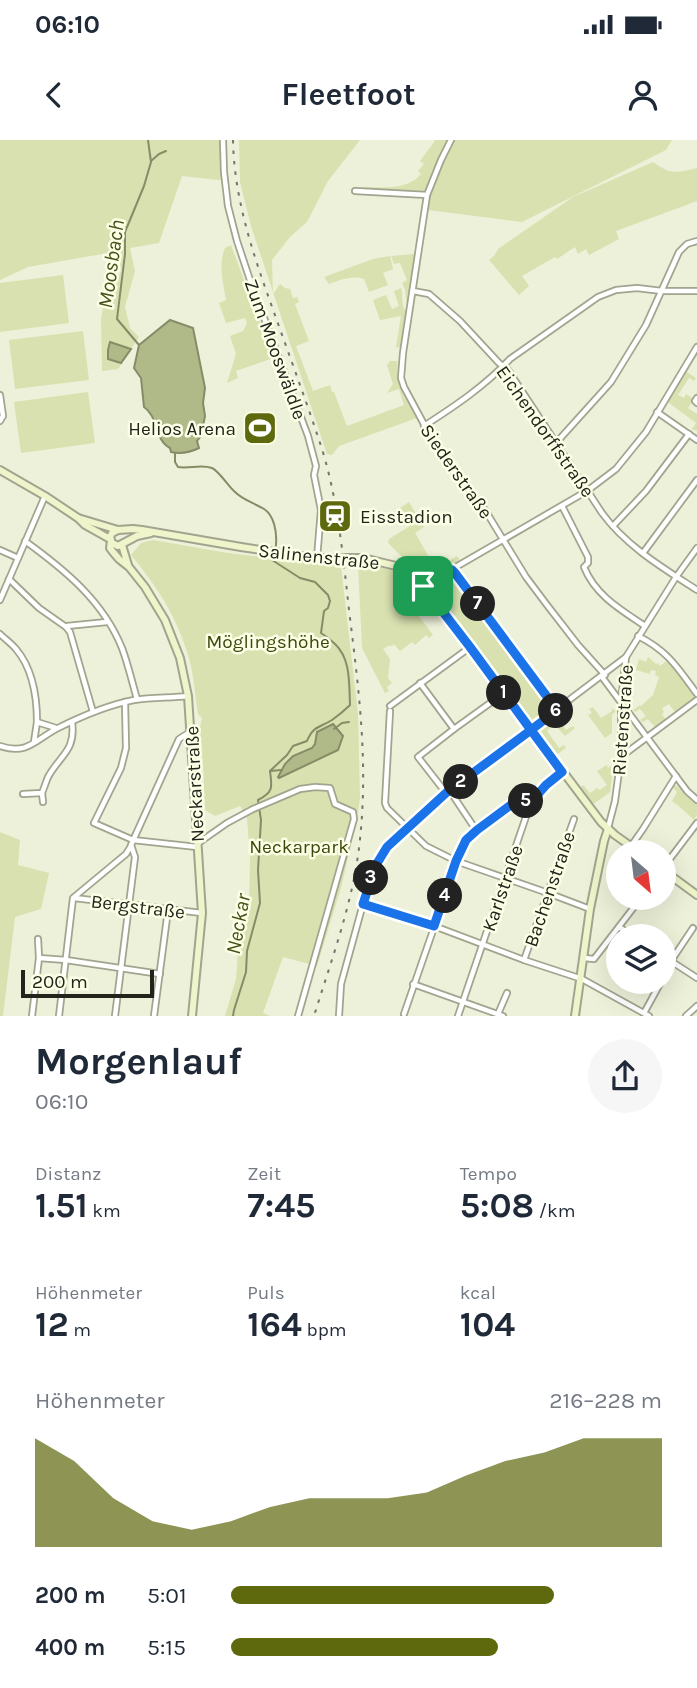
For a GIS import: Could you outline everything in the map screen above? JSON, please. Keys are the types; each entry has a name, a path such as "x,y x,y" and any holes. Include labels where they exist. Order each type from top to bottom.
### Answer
{"street":[{"name":"Zum Mooswäldle","path":"223,140 228,206 237,242 308,436 316,466 314,474 321,510 317,558"},
{"name":"Siederstraße","path":"451,140 427,195 401,378 424,426 485,510 526,577 687,791 697,800"},
{"path":"355,191 427,195"},
{"path":"556,443 611,382 646,325 679,252 687,244 697,241"},
{"path":"424,426 457,405 510,359 598,296 616,290 637,288 697,292"},
{"name":"Eichendorffstraße","path":"413,291 429,294 508,370 613,526 643,553 697,590"},
{"path":"423,586 587,491 616,469 638,442 697,347"},
{"path":"0,395 3,416 0,421"},
{"path":"657,412 697,440"},
{"path":"613,526 646,491 689,434"},
{"path":"0,470 45,496 116,546 123,544 125,536 119,531 112,533 111,540"},
{"path":"643,553 697,480"},
{"path":"0,600 45,496"},
{"path":"562,506 588,557 588,563 584,567 591,579 607,599 645,626"},
{"name":"Salinenstraße","path":"78,518 119,531 134,529 317,558 363,558 396,566 407,572 423,586 601,822 622,840"},
{"name":"Salinenstraße","path":"123,544 137,536 155,533"},
{"name":"Neckarstraße","path":"111,540 110,548 145,587 168,626 180,658 188,696 202,913 192,1016"},
{"path":"25,541 64,570 87,592 121,648 137,699"},
{"name":"Neckarstraße","path":"123,544 129,567"},
{"name":"Rietenstraße","path":"608,829 615,802 621,756 621,701 626,657 697,548"},
{"path":"0,550 18,558"},
{"path":"452,570 557,710"},
{"path":"9,579 39,608 66,626 70,632 93,712"},
{"path":"66,626 107,622"},
{"path":"0,634 17,650 32,679 37,722 33,743"},
{"path":"639,636 665,653 697,694"},
{"path":"470,647 390,708 386,806 426,846 456,861 590,909"},
{"path":"339,1016 341,984 363,904 376,865 387,847 448,792 626,657"},
{"path":"420,683 454,729"},
{"path":"477,830 418,757 504,693"},
{"path":"0,747 22,750 93,712 125,702 188,696"},
{"path":"621,756 697,700"},
{"path":"125,702 126,748 121,768 94,823 132,843 197,846 235,818 304,788 330,789 334,802 354,812 298,1016"},
{"path":"37,722 58,729"},
{"path":"43,802 42,793 48,778 69,750 73,740 72,722"},
{"path":"59,1016 73,898 126,854 179,739 191,731"},
{"name":"Karlstraße","path":"458,1016 531,802 562,772"},
{"path":"635,840 676,776"},
{"path":"23,794 42,793"},
{"path":"404,1014 463,844 512,804 524,800 531,802"},
{"name":"Bachenstraße","path":"524,960 574,819"},
{"path":"676,851 697,822"},
{"path":"575,1016 590,909 608,829"},
{"path":"115,1016 135,857 132,843"},
{"path":"676,879 697,895"},
{"name":"Bergstraße","path":"73,898 202,913"},
{"path":"363,904 434,926 582,979 647,1015 656,994"},
{"path":"154,1016 169,910"},
{"path":"676,954 693,928"},
{"path":"32,1016 39,958 38,939"},
{"path":"584,958 594,959 606,944"},
{"path":"39,958 160,974"},
{"path":"676,964 697,978"},
{"path":"414,984 498,1015 507,993"},
{"path":"686,1016 697,1006"}],"green space":[{"path":"0,140 222,140 223,179 182,176 159,243 130,248 135,271 125,307 130,328 139,337 118,369 102,371 101,319 103,308 107,306 121,271 119,251 28,267 0,280"},
{"path":"239,140 360,140 328,181 307,222 290,237 272,260 273,292 251,226 240,182"},
{"path":"434,140 449,140 426,190 366,190 362,187 394,187 409,183 421,174 418,171 424,164 420,161"},
{"path":"453,140 672,140 666,150 522,222 428,210 436,175"},
{"path":"653,162 674,172 697,168 697,201 616,231 619,239 589,255 586,249 578,254 575,247 557,259 555,257 522,276 529,286 519,295 489,260 498,249 573,197"},
{"path":"231,245 273,358 236,371 238,378 227,383 236,354 230,336 243,331 247,323 245,318 226,323 219,303 226,300 222,260 225,248"},
{"path":"415,254 407,306 402,283 407,280 400,263 394,264 391,256"},
{"path":"390,256 393,269 383,273 388,285 369,292 364,279 351,278 329,284 324,277 373,259"},
{"path":"63,275 69,323 0,332 0,283"},
{"path":"280,284 290,289 293,298 297,297 299,302 295,304 309,341 296,346 313,391 330,385 347,426 404,405 399,389 387,393 393,384 387,365 390,361 397,361 401,389 417,418 339,446 332,455 327,454 273,293"},
{"path":"401,288 406,311 401,348 396,347 401,316 380,320 373,300 386,295 392,309 399,306 394,291"},
{"path":"83,331 89,380 15,389 9,340"},
{"path":"687,372 696,378 694,381 689,378 678,395 684,398 686,394 694,399 688,408 697,414 697,431 692,429 696,423 668,402"},
{"path":"88,392 95,443 21,453 14,402"},
{"path":"409,502 424,527 415,533 436,569 457,556 460,560 437,573 418,573 388,543 389,539 410,526 400,508"},
{"name":"Möglingshöhe","path":"153,540 228,553 341,566 358,714 360,798 357,819 341,888 317,966 283,957 263,1013 270,1016 225,1016 236,979 238,951 249,908 250,858 247,818 240,806 215,816 205,810 200,727 202,718 198,714 188,655 165,602 131,555 141,543"},
{"path":"358,564 388,569 409,582 424,597 412,607 433,635 429,638 426,635 415,645 412,642 400,651 394,644 383,649 390,659 388,678 392,683 387,687 389,691 385,693 362,648"},
{"path":"453,575 549,704 550,707 532,720 509,693 437,593 437,586"},
{"path":"648,657 660,666 668,660 694,695 693,699 675,712 669,704 662,708 666,720 655,727 648,719 643,722 640,720 646,716 640,709 635,712 633,710 653,695 659,677 655,675 656,671 651,670 650,674 636,670 639,659 646,662"},
{"path":"593,707 601,718 612,711 611,708 615,710 612,715 612,733 605,738 588,715 592,713 589,709"},
{"path":"564,716 560,722 566,730 573,726 575,728 565,736 554,724 547,731 559,748 564,745 566,748 556,755 540,731 558,717"},
{"path":"607,765 613,770 610,792 592,803 581,787 583,785 590,793 607,785 597,771"},
{"path":"676,785 697,805 694,820 672,801 677,792 672,787"},
{"path":"0,832 20,840 18,865 49,873 41,909 15,917 3,1016 0,1016"}],"shaded area":[{"path":"170,320 193,328 205,388 205,416 201,436 197,441 199,448 182,453 171,452 161,440 152,416 144,407 141,378 134,368 139,345"},
{"path":"110,342 131,349 121,363 108,359"},
{"path":"333,724 343,736 338,750 278,777 293,756 312,748 317,732"}],"waterway":[{"name":"Moosbach","path":"139,345 117,319 125,232 151,162 148,140"},
{"path":"151,161 166,151"},
{"name":"Moosbach","path":"175,453 178,467 212,468 238,495 264,509 274,524 276,534 272,560 300,578 315,582 328,595 330,601 324,611 321,633 335,644 344,657 348,672 350,705 314,730 307,741 293,746 270,771"},
{"name":"Neckar","path":"334,729 349,722"},
{"name":"Neckar","path":"233,1016 246,972 247,951 260,903 258,870 261,820 258,800 271,788 270,771 281,770"}],"railway":[{"path":"233,140 240,203 251,244 322,449 332,488 342,549 359,699 363,758 359,848 346,912 314,1016"}],"place":[{"name":"Helios Arena","path":"260,428"},
{"name":"Eisstadion","path":"335,516"}],"route":[{"path":"423,586 452,570 455,573 557,710 531,730 562,772 531,802 524,800 512,804 466,840 434,926 363,904 376,865 387,847 446,793 531,730 423,586"}],"park label":[{"name":"Neckarpark","path":"299,846"}]}
